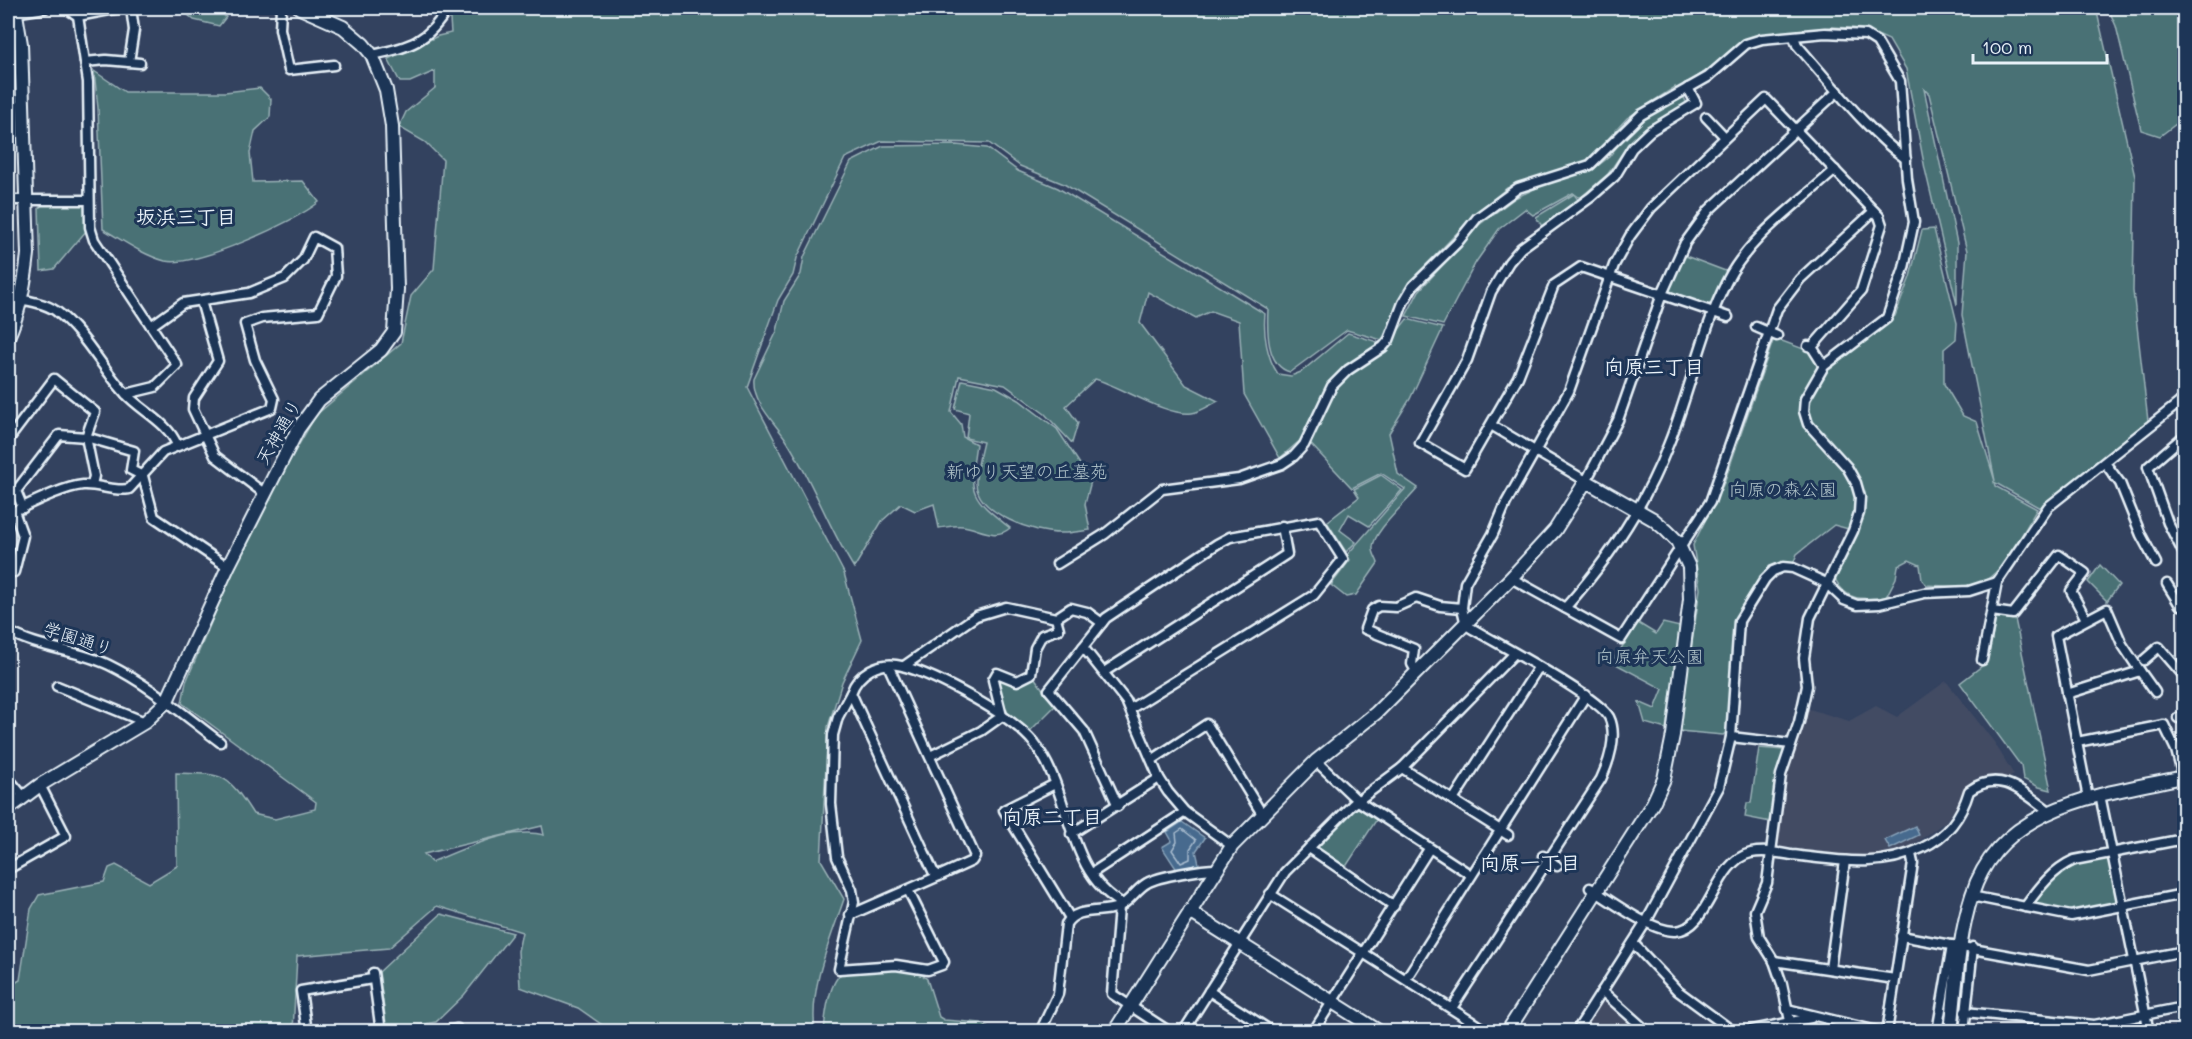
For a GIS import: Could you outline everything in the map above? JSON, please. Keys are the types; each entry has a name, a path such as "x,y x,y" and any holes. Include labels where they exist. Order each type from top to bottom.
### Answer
{"street":[{"path":"8,337 20,300 27,254 21,44 13,11 45,8"},
{"path":"66,8 78,16 120,8"},
{"path":"129,62 134,30 131,8"},
{"path":"281,8 280,29 289,70 334,65"},
{"name":"天神通り","path":"8,808 39,785 145,723 167,701 228,567 298,429 319,400 381,351 394,332 397,289 391,108 372,55 343,27 300,8"},
{"path":"372,55 408,47 428,35 448,8"},
{"path":"78,16 88,82 90,227 94,240 177,365 155,387 126,394"},
{"path":"1057,564 1105,534 1162,489 1239,479 1282,464 1294,456 1304,445 1332,386 1348,370 1383,347 1413,286 1457,243 1477,218 1518,188 1590,165 1641,115 1708,77 1746,44 1762,39 1849,33 1866,35 1877,42 1892,63 1900,81 1914,222 1904,268 1887,318 1824,366 1805,399 1804,411 1813,433 1847,467 1856,483 1860,498 1859,513 1853,531 1810,618 1804,658 1807,686 1781,775 1773,852 1767,883 1755,911 1759,937 1773,961 1790,1021"},
{"path":"1794,37 1797,45 1838,91 1894,150 1906,159"},
{"path":"86,62 140,63"},
{"path":"1688,88 1695,103 1650,130 1632,148 1615,176 1591,197 1521,248 1509,262 1491,292 1467,360 1420,443 1466,469 1518,377 1554,285 1581,267 1728,317"},
{"path":"1114,1032 1232,846 1316,761 1356,732 1416,671 1466,625 1555,530 1586,481 1618,420 1662,294 1684,243 1709,210 1838,91"},
{"path":"1452,1008 1545,858 1601,779 1609,763 1612,732 1605,710 1586,695 1466,625 1462,608 1465,583 1569,391 1610,276 1630,236 1651,208 1766,99 1874,211 1882,225 1861,291 1810,347 1824,366"},
{"path":"1706,117 1725,137"},
{"path":"1565,608 1610,554 1669,444 1728,280 1743,257 1835,170"},
{"path":"8,200 89,200"},
{"path":"1511,578 1621,639 1710,502 1768,331 1787,293 1874,211"},
{"path":"14,572 23,536 11,513 79,485 92,484 121,491 129,489 143,476 155,459 177,445 272,408 274,399 255,360 244,324 262,318 318,313 336,276 334,248 314,237 303,260 285,278 249,294 183,303 151,326"},
{"path":"8,297 56,311 79,333 126,394 173,435 177,445"},
{"path":"201,301 218,361 194,398 193,410 215,456 265,494"},
{"path":"1756,327 1777,336"},
{"path":"8,440 54,379 95,412 86,437 94,476 92,484"},
{"path":"1982,660 1996,582 2048,507 2182,401 2184,412"},
{"path":"1491,425 1635,509 1666,530 1680,548 1689,567 1690,599 1673,735 1664,779 1653,803 1593,890 1507,1032"},
{"path":"23,507 16,491 59,435 86,437 134,451 131,470 143,476 154,517 228,567"},
{"path":"2184,436 2148,467 2168,523 2184,554"},
{"path":"2105,463 2120,483 2140,535 2156,563"},
{"path":"1118,806 1084,730 1049,690 1102,623 1230,537 1319,521 1343,559 1314,596 1130,709"},
{"path":"1104,672 1287,554 1282,526"},
{"path":"1992,611 2013,614 2060,555 2085,573 2071,591 2086,619"},
{"path":"1576,1032 1647,922 1719,787 1731,737 1739,621 1759,588 1773,571 1783,567 1793,568 1826,583 1844,600 1857,605 1885,603 1924,592 1969,591 1996,582"},
{"path":"2167,584 2180,605"},
{"path":"1416,671 1412,664 1414,649 1365,629 1372,610 1379,606 1396,607 1416,598 1440,606 1462,608"},
{"path":"904,666 976,616 1006,607 1056,618 1071,608 1087,612 1102,623"},
{"path":"2149,1032 2112,852 2077,742 2056,636 2107,609 2122,644 2155,692"},
{"path":"1002,716 993,680 997,674 1017,681 1031,674 1035,648 1042,635 1059,629 1056,618"},
{"name":"学園通り","path":"8,631 24,639 108,664 167,701 220,742"},
{"path":"1083,647 1130,709 1159,778 1185,812 1232,846"},
{"path":"2144,660 2159,647 2184,676"},
{"path":"1183,1032 1285,872 1358,801 1402,768 1514,654"},
{"path":"850,915 972,861 975,856 888,665"},
{"path":"908,890 944,962 942,965 928,970 896,965 839,969 854,902 852,890 837,857 831,804 833,735 838,717 856,680 868,671 888,665 904,666 933,676 1021,729 1035,744 1055,784 1071,834 1092,873 1106,893 1121,905"},
{"path":"1453,800 1539,668"},
{"path":"2067,694 2140,671"},
{"path":"57,686 145,723"},
{"path":"851,693 933,872 939,876"},
{"path":"1406,979 1586,695"},
{"path":"930,756 981,731 1002,716"},
{"path":"1152,760 1207,724 1262,814"},
{"path":"1951,1032 1971,896 1984,868 2002,845 2024,825 2049,811 2094,797 2184,777 2176,750 2164,725 2077,742"},
{"path":"1731,737 1791,744"},
{"path":"1316,761 1358,801 1472,875"},
{"path":"1402,768 1508,835"},
{"path":"8,778 23,796"},
{"path":"1071,834 1159,778"},
{"path":"1593,890 1662,930 1676,931 1686,928 1705,906 1734,861 1754,852 1773,852 1845,861 1886,861 1911,854 1930,844 1954,825 1964,809 1969,791 1981,782 2001,782 2019,789 2049,811"},
{"path":"1055,784 1004,810 1070,918"},
{"path":"8,869 66,836 39,785"},
{"path":"1092,873 1185,812"},
{"path":"2025,907 2042,884 2065,865 2112,852 2184,839"},
{"path":"1309,848 1394,906"},
{"path":"1313,1032 1429,849"},
{"path":"1887,1032 1913,863 1911,854"},
{"path":"1545,858 1557,866"},
{"path":"1830,969 1845,861"},
{"path":"1041,1032 1058,994 1066,924 1070,918 1083,912 1121,905 1147,883 1202,869 1217,869"},
{"path":"1270,894 1365,952 1488,1032"},
{"path":"1971,896 2071,916 2184,894"},
{"path":"1121,905 1112,994 1170,1032"},
{"path":"1191,912 1380,1032"},
{"path":"1901,936 2089,970 2184,951"},
{"path":"1633,942 1678,991 1734,1032"},
{"path":"1962,946 1964,1032"},
{"path":"1937,1032 1962,946"},
{"path":"1773,961 1895,979"},
{"path":"307,1032 301,991 372,976 381,1032"},
{"path":"1209,991 1273,1032"},
{"path":"1602,991 1648,1032"},
{"path":"1965,1012 2094,1025 2184,1007"},
{"path":"1787,1009 1881,1032"},
{"path":"1742,1032 1790,1021 1818,1018"},
{"path":"1843,1022 1844,1032"},
{"path":"439,1032 457,1029 458,1032"}],"shaded area":[{"path":"1946,681 1994,742 2014,775 2009,778 1995,775 1977,778 1962,793 1956,809 1945,822 1915,844 1886,855 1844,855 1782,847 1777,844 1785,776 1806,708 1849,721 1876,706 1897,717"},
{"path":"1600,1002 1605,1002 1639,1031 1582,1031"}],"green space":[{"path":"180,8 216,8 226,17 219,26 194,20"},
{"name":"向原の森公園","path":"457,8 2096,8 2135,177 2133,291 2148,421 2040,508 1994,482 1995,486 2037,509 2014,549 1999,569 1992,576 1977,584 1927,585 1922,580 1920,565 1909,560 1898,566 1896,578 1886,597 1863,599 1850,596 1835,579 1856,531 1834,525 1797,554 1793,564 1774,566 1763,575 1738,615 1734,633 1728,731 1723,735 1679,731 1700,589 1693,545 1724,483 1774,338 1809,351 1824,373 1832,368 1877,328 1895,316 1910,277 1922,230 1934,229 1957,323 1956,339 1944,349 1944,384 1963,416 1977,422 1995,481 1962,315 1967,251 1929,94 1924,89 1957,243 1957,305 1925,169 1906,69 1889,40 1864,29 1833,27 1757,35 1680,89 1687,104 1645,128 1627,146 1608,174 1580,198 1573,193 1533,215 1525,209 1499,229 1476,262 1443,325 1406,316 1419,291 1479,225 1515,198 1549,182 1591,171 1609,157 1623,138 1676,97 1675,87 1627,118 1589,160 1507,188 1473,216 1410,282 1382,340 1347,330 1290,372 1282,368 1272,355 1268,336 1268,309 1064,184 1020,166 989,143 882,141 845,158 797,258 793,275 778,300 747,387 844,573 862,640 842,682 828,727 821,860 844,899 818,981 814,1014 815,1031 611,1031 578,1008 520,987 518,951 522,932 437,906 389,948 297,956 293,1031 148,1032 142,1025 115,1028 110,1032 8,1032 8,987 20,980 31,909 39,895 104,882 109,868 116,865 149,883 177,866 176,773 214,775 222,778 236,790 253,814 275,819 315,809 316,802 182,703 186,682 232,573 273,489 316,415 401,343 411,296 434,269 443,160 425,142 399,127 406,112 435,88 435,71 410,82 400,82 388,59 438,36 451,33 450,19","holes":["542,826 544,835 531,833 502,836 472,845 432,862 424,854"]},
{"path":"2108,8 2184,8 2184,124 2176,124 2160,136 2141,130 2116,26"},
{"path":"94,71 125,92 225,92 260,88 271,99 270,117 255,131 250,153 253,182 303,181 319,202 289,221 244,242 198,258 165,261 133,247 103,229 98,108"},
{"path":"956,145 987,148 1018,171 1058,188 1265,314 1267,346 1278,374 1291,376 1301,372 1348,333 1387,345 1407,319 1443,328 1410,399 1389,433 1398,474 1418,488 1378,535 1373,549 1378,563 1356,595 1346,597 1331,585 1350,560 1347,555 1405,489 1381,473 1352,488 1304,437 1280,458 1244,394 1239,321 1211,311 1196,318 1148,292 1140,323 1186,385 1218,401 1202,410 1182,413 1157,406 1095,379 1066,406 1078,423 1072,443 1045,414 1005,385 959,376 951,412 961,424 963,437 976,444 972,474 975,494 987,509 1010,528 993,534 963,526 939,528 934,504 915,511 901,504 882,521 854,568 795,454 760,403 754,387 754,379 777,331 784,301 801,274 804,257 851,162 883,146"},
{"path":"1574,194 1579,201 1543,228 1536,217"},
{"path":"83,204 86,206 87,230 54,269 41,271 39,208 42,205"},
{"path":"1683,255 1728,272 1709,306 1670,292 1669,289"},
{"name":"新ゆり天望の丘墓苑","path":"962,380 996,387 1019,400 1057,429 1091,481 1085,504 1090,530 1062,533 1038,530 1010,520 986,504 979,494 976,483 983,442 966,438 969,413 955,409"},
{"path":"1381,475 1402,490 1369,526 1349,514 1340,530 1356,542 1346,552 1327,522 1359,497 1354,489"},
{"path":"2100,565 2119,585 2107,601 2088,582"},
{"path":"1996,618 2015,619 2051,790 2023,779 2021,766 1960,683 1987,662"},
{"name":"向原弁天公園","path":"1638,623 1656,634 1663,623 1680,627 1666,729 1645,723 1639,702 1655,709 1663,689 1612,662"},
{"path":"1034,677 1055,706 1029,732 1008,714 997,683 1000,679 1015,686"},
{"path":"1759,748 1784,750 1771,822 1745,817 1747,803 1751,803"},
{"path":"1354,808 1363,809 1377,819 1345,868 1319,851 1318,846"},
{"path":"2108,857 2119,899 2116,903 2070,913 2036,906 2034,901 2040,891 2056,876 2085,862"},
{"path":"441,914 513,933 464,995 436,1022 387,1031 379,972"},
{"path":"896,969 922,975 927,979 939,1017 944,1020 981,1023 992,1031 824,1032 829,998 835,981 840,975 857,970"},
{"path":"1815,1023 1814,1030 1830,1031 1760,1032"}],"water":[{"path":"1182,822 1205,838 1196,851 1199,864 1177,870 1162,847 1172,841 1167,832"},
{"path":"1915,826 1919,835 1890,849 1885,840"}],"district":[{"name":"坂浜三丁目","path":"186,217"},
{"name":"向原三丁目","path":"1654,367"},
{"name":"向原二丁目","path":"1052,817"},
{"name":"向原一丁目","path":"1530,863"}]}
